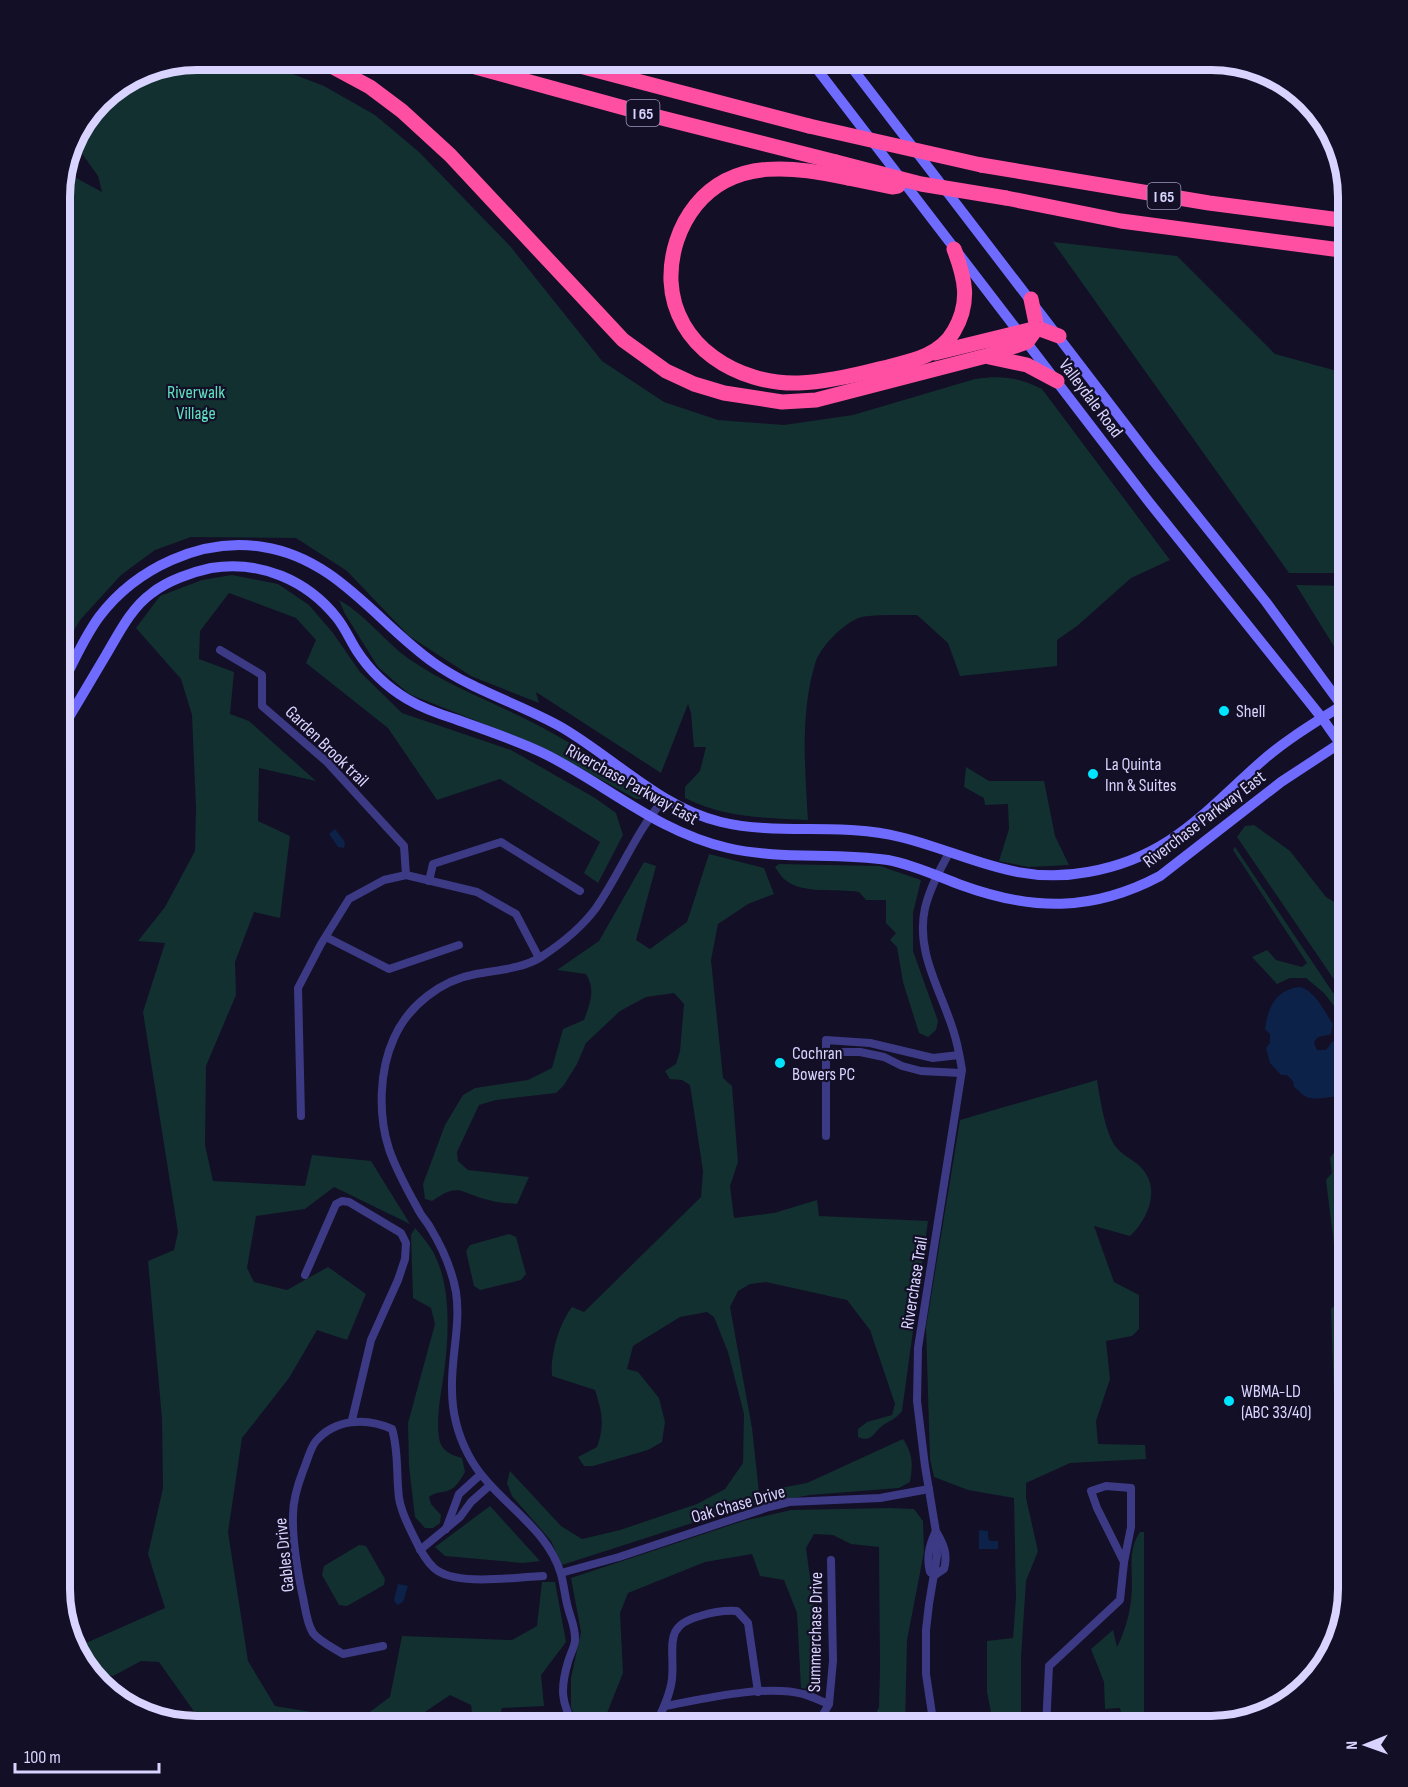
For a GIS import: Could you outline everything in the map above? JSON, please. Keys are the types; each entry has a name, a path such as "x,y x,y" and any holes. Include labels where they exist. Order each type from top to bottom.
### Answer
{"highway":[{"path":"340,71 370,87 402,111 450,155 623,340 666,371 694,384 724,393 782,402 816,400 986,356 1037,328"},
{"name":"I 65","path":"490,71 839,170 1006,198 1132,223 1338,250"},
{"name":"I 65","path":"597,71 809,126 981,165 1209,203 1338,221"},
{"path":"603,71 608,74"},
{"path":"839,170 773,168 752,171 720,185 698,202 683,225 672,258 671,289 674,303 685,328 705,353 726,366 753,377 785,383 838,379 929,355 1023,337"},
{"path":"929,355 949,338 963,308 965,285 954,249"},
{"path":"1031,299 1037,328"},
{"path":"1037,328 1059,336"},
{"path":"986,356 1026,365 1057,381"}],"street":[{"name":"Valleydale Road","path":"819,71 1161,517 1322,718 1338,735"},
{"name":"Valleydale Road","path":"855,71 1151,458 1266,602 1338,700"},
{"name":"Riverchase Parkway East","path":"71,668 101,614 118,595 139,578 168,562 214,547 227,545 264,547 295,555 320,567 341,582 432,662 463,680 559,727 665,798 696,814 727,823 752,826 870,831 897,836 999,869 1047,875 1086,873 1128,862 1163,846 1181,833 1263,760 1322,718 1338,712"},
{"name":"Riverchase Parkway East","path":"71,714 132,612 153,592 210,568 247,568 283,576 311,592 337,618 368,666 382,682 410,701 547,755 649,816 689,837 739,850 768,854 887,860 914,866 996,897 1038,904 1077,903 1125,892 1169,870 1281,782 1338,745"},
{"name":"Garden Brook trail","path":"220,650 262,675 262,706 327,762 404,846 406,875"},
{"path":"569,1716 562,1694 575,1641 574,1626 561,1573 553,1556 534,1529 480,1475 464,1445 455,1412 452,1384 458,1315 454,1283 441,1247 418,1210 388,1147 382,1103 383,1072 394,1037 425,997 442,986 466,976 520,966 539,958 579,927 594,910 649,816 665,798"},
{"path":"429,881 433,864 501,842 580,891"},
{"name":"Riverchase Trail","path":"935,1575 930,1572 937,1556 945,1546 936,1532 917,1401 918,1348 961,1073 955,1034 929,966 924,945 923,920 937,875 949,853"},
{"path":"302,1116 298,988 349,899 384,880 406,875 477,892 516,914 539,958"},
{"path":"326,937 390,969 459,945"},
{"path":"826,1136 826,1040 870,1043 933,1058 959,1055"},
{"path":"826,1052 860,1052 884,1057 902,1066 921,1071 961,1073"},
{"path":"305,1275 336,1204 342,1201 349,1202 401,1233 406,1243 405,1259 373,1335 352,1420 384,1425 392,1429 397,1453 400,1499 406,1522 420,1550 434,1568 461,1579 543,1576"},
{"name":"Gables Drive","path":"352,1420 328,1431 315,1442 298,1485 292,1514 296,1564 308,1622 312,1632 319,1639 344,1654 383,1646"},
{"path":"446,1530 459,1494 480,1475"},
{"path":"420,1550 446,1530 489,1486"},
{"path":"1047,1716 1049,1666 1120,1600 1131,1527 1131,1488 1106,1486 1091,1491 1124,1562"},
{"name":"Oak Chase Drive","path":"561,1573 619,1557 789,1502 880,1498 929,1489"},
{"path":"932,1716 926,1674 928,1604 935,1575 944,1569 929,1545 936,1532"},
{"name":"Summerchase Drive","path":"822,1716 829,1704 833,1661 831,1560"},
{"path":"660,1716 672,1681 674,1634 678,1625 685,1620 723,1610 737,1611 748,1623 758,1692"},
{"name":"Summerchase Drive","path":"665,1706 780,1690 802,1694 829,1704"}],"green space":[{"name":"Riverwalk Village","path":"189,71 285,71 324,86 375,115 419,152 510,246 602,361 664,402 718,420 784,425 853,415 975,379 993,377 1025,382 1042,389 1170,560 1131,578 1077,626 1057,640 1057,666 960,676 948,643 917,615 863,617 845,626 821,651 810,683 805,722 808,820 730,813 700,805 685,798 685,787 700,771 706,747 694,747 688,704 661,773 536,692 539,703 471,676 409,636 347,571 296,538 191,537 155,550 121,575 80,620 71,636 71,189 73,176 102,192 98,176 80,149 87,134 102,114 134,87 156,77"},
{"path":"1053,242 1177,256 1275,354 1338,371 1338,573 1289,573"},
{"path":"232,575 278,584 309,605 333,633 360,672 402,713 511,750 595,798 616,813 623,835 598,883 584,873 600,842 500,779 437,800 388,728 306,663 316,640 296,618 229,593 200,631 199,659 234,672 230,714 249,721 316,781 259,768 258,821 290,836 280,918 254,912 235,962 236,995 206,1066 205,1145 213,1181 305,1186 312,1155 371,1161 410,1224 334,1187 305,1209 256,1216 247,1268 254,1282 287,1290 328,1267 366,1294 347,1340 317,1330 289,1378 242,1438 228,1532 248,1661 275,1706 335,1716 197,1716 159,1662 141,1661 113,1676 104,1675 83,1644 165,1608 148,1554 163,1488 162,1419 148,1261 174,1250 178,1232 143,1012 165,943 138,941 165,907 195,851 196,808 192,715 181,679 136,628 160,596 202,580"},
{"path":"1296,585 1338,586 1338,653"},
{"path":"339,600 358,613 409,659 441,679 526,719 582,750 644,792 644,799 636,799 542,747 409,694 378,667 345,614"},
{"path":"966,767 989,781 1044,781 1055,836 1069,865 1028,867 999,861 1009,829 1008,804 985,805 984,798 964,787"},
{"path":"1254,825 1290,851 1326,897 1338,904 1338,985 1237,837 1245,826"},
{"path":"1235,847 1338,1000 1338,1011 1324,993 1306,978 1290,978 1277,984 1252,957 1267,950 1276,960 1302,967 1307,963 1233,850"},
{"path":"709,854 764,868 774,894 748,904 718,924 711,960 723,1078 732,1086 738,1162 730,1186 734,1218 774,1213 817,1200 819,1216 928,1221 902,1411 869,1438 858,1437 858,1429 867,1422 892,1415 895,1404 870,1330 847,1300 766,1282 750,1284 738,1291 730,1307 752,1428 759,1492 807,1483 903,1439 911,1459 910,1482 899,1488 810,1495 739,1508 562,1565 551,1541 512,1496 507,1483 510,1471 561,1526 582,1539 620,1530 697,1504 725,1489 743,1463 744,1414 728,1352 714,1317 707,1312 680,1317 633,1346 627,1369 638,1372 659,1398 665,1422 662,1442 648,1450 593,1466 584,1466 578,1457 597,1447 601,1432 601,1412 595,1390 552,1376 552,1359 556,1340 572,1307 584,1312 701,1197 703,1171 690,1085 682,1080 670,1079 665,1071 676,1064 680,1051 684,1004 674,993 646,997 620,1011 586,1043 577,1064 556,1093 496,1100 479,1105 457,1152 458,1161 468,1170 529,1177 517,1204 492,1201 455,1190 432,1201 425,1199 423,1184 445,1125 463,1095 475,1088 528,1080 552,1068 563,1029 584,1020 591,991 586,974 557,970 599,941 644,862 656,866 636,940 650,949 687,922"},
{"path":"779,864 880,866 921,880 913,913 913,951 938,1021 936,1030 928,1037 919,1033 903,982 897,947 890,940 896,933 886,923 886,900 866,900 859,892 810,889 791,884 775,867"},
{"path":"1097,1080 1112,1141 1144,1171 1151,1188 1146,1214 1130,1236 1094,1226 1114,1282 1139,1295 1139,1329 1132,1336 1106,1341 1110,1379 1096,1421 1098,1444 1145,1445 1146,1459 1070,1463 1026,1483 1026,1498 1038,1551 1026,1581 1021,1657 1021,1716 992,1716 987,1692 987,1641 1013,1638 1016,1598 1014,1498 968,1490 934,1477 930,1459 926,1327 960,1120"},
{"path":"1337,1148 1338,1276 1326,1180 1332,1173 1330,1158"},
{"path":"415,1228 430,1247 438,1264 446,1294 448,1327 438,1414 439,1438 447,1452 462,1458 465,1472 454,1487 429,1497 431,1504 441,1515 440,1523 433,1528 425,1528 415,1517 409,1466 408,1423 435,1324 431,1308 413,1298 411,1235"},
{"path":"509,1234 516,1237 526,1274 521,1280 480,1290 474,1286 466,1251 470,1245"},
{"path":"1338,1303 1338,1431 1335,1427 1331,1309"},
{"path":"490,1506 540,1561 523,1563 445,1556 435,1547"},
{"path":"914,1509 923,1521 924,1552 907,1640 905,1716 875,1716 879,1707 880,1669 879,1547 851,1544 833,1535 814,1534 806,1548 818,1637 813,1690 801,1688 797,1613 784,1580 760,1576 752,1554 705,1562 628,1593 620,1613 623,1673 606,1716 576,1716 571,1708 571,1678 581,1632 571,1578 743,1521 791,1510"},
{"path":"1140,1532 1144,1532 1144,1716 1122,1716 1120,1708 1105,1709 1104,1682 1091,1649 1113,1630 1117,1647 1121,1639 1131,1600 1133,1550"},
{"path":"359,1545 366,1546 385,1579 384,1585 347,1606 339,1605 322,1575 324,1566"},
{"path":"542,1582 555,1582 566,1642 541,1675 544,1706 502,1708 500,1716 472,1716 471,1705 450,1695 419,1716 364,1716 390,1697 402,1636 512,1640 537,1626"}],"water":[{"path":"335,829 345,842 344,848 338,847 329,834"},
{"path":"1299,987 1310,992 1333,1024 1331,1034 1319,1037 1314,1043 1317,1050 1326,1050 1332,1042 1338,1040 1338,1098 1316,1099 1306,1096 1294,1087 1293,1081 1287,1075 1281,1075 1270,1063 1266,1048 1270,1043 1270,1034 1265,1029 1268,1014 1278,996"},
{"path":"979,1530 988,1531 990,1541 998,1541 998,1549 979,1549"},
{"path":"398,1584 408,1586 403,1602 397,1605 394,1600"}],"place":[{"name":"Shell","path":"1224,711"},
{"name":"La Quinta Inn & Suites","path":"1093,774"},
{"name":"Cochran Bowers PC","path":"780,1063"},
{"name":"WBMA-LD (ABC 33/40)","path":"1229,1401"}]}
